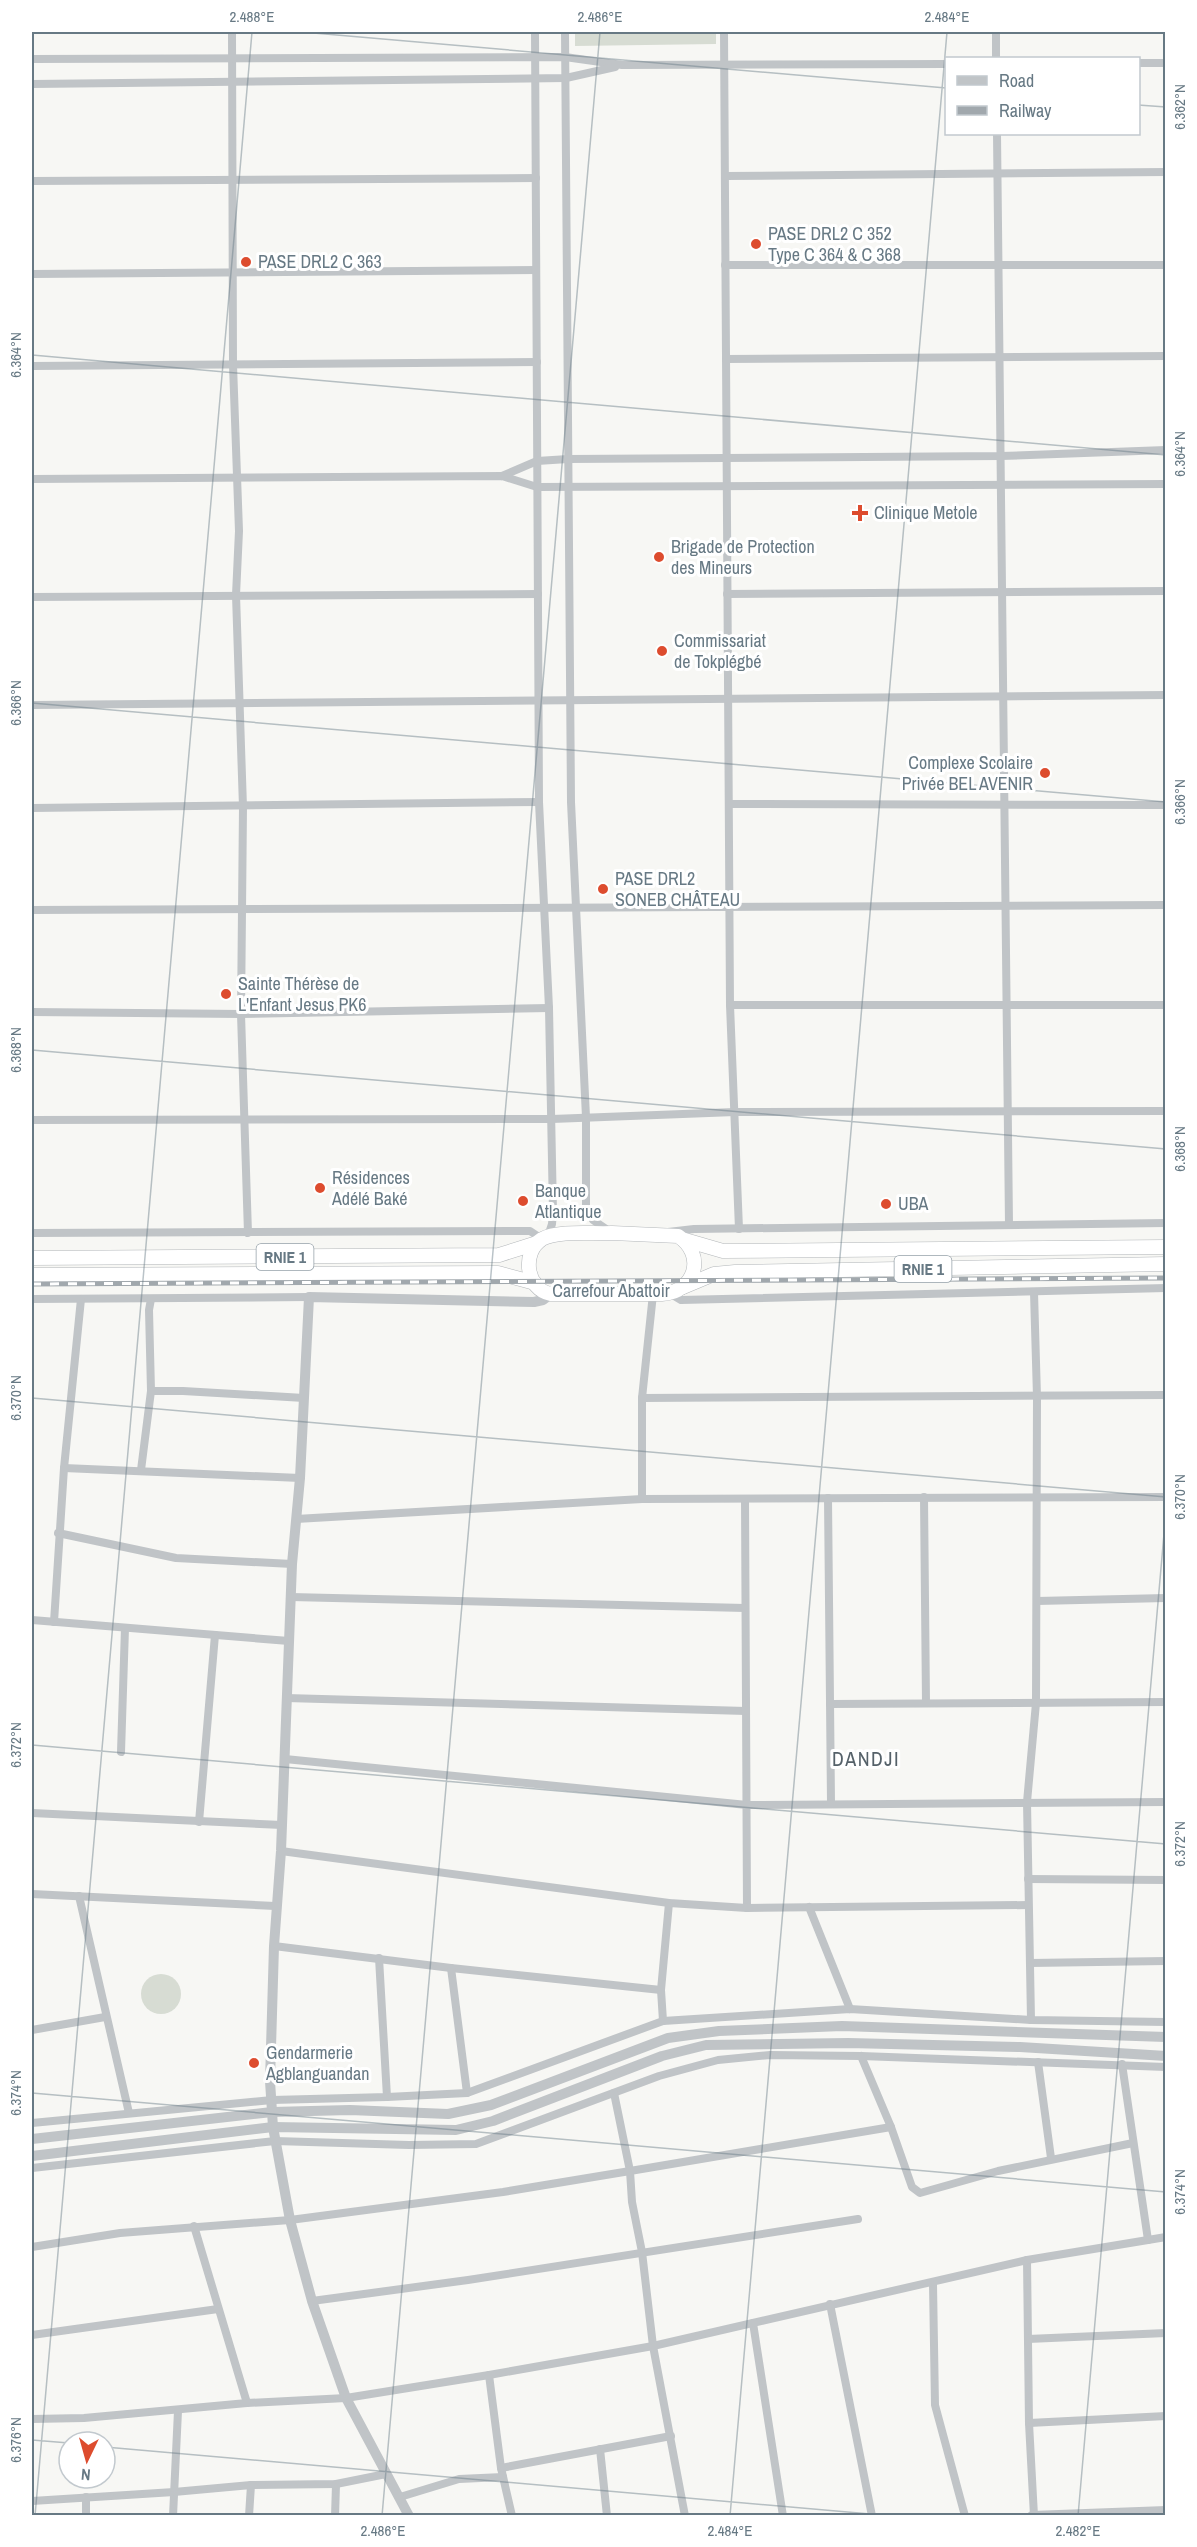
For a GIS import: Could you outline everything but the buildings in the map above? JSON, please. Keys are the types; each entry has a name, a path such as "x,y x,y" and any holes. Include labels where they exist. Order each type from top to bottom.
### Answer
{"highway":[{"name":"RNIE 1","path":"32,1258 500,1255 542,1239 612,1233 678,1236 723,1251 1166,1246"},
{"name":"Carrefour Abattoir","path":"542,1239 529,1262 531,1278 543,1291 552,1294 653,1294 677,1290 693,1274 693,1252 685,1240"},
{"name":"RNIE 1","path":"677,1290 714,1274 735,1272 1166,1264"},
{"name":"RNIE 1","path":"32,1275 489,1273 509,1274 535,1283"}],"street":[{"path":"232,32 233,364 239,531 236,595 243,807 241,1014 248,1233"},
{"path":"32,1233 530,1231 542,1239 553,1218 549,1008 539,802 535,32"},
{"path":"565,32 571,802 586,1117 586,1210 593,1220 612,1233"},
{"path":"724,32 730,1005 739,1229"},
{"path":"996,32 996,57"},
{"path":"32,59 566,57 622,65 945,64"},
{"path":"1140,63 1166,63"},
{"path":"32,84 535,79 566,78 622,65"},
{"path":"997,135 1010,1224"},
{"path":"725,176 1166,172"},
{"path":"32,181 536,178"},
{"path":"725,265 1166,265"},
{"path":"32,274 536,270"},
{"path":"726,359 1166,356"},
{"path":"32,366 537,362"},
{"path":"502,476 537,460 1001,456 1166,450"},
{"path":"32,479 502,476 537,487 1166,484"},
{"path":"728,594 1166,591"},
{"path":"32,597 538,594"},
{"path":"32,705 1003,698 1166,694"},
{"path":"32,808 539,802"},
{"path":"729,804 1166,805"},
{"path":"32,910 729,905 1166,905"},
{"path":"730,1005 1166,1005"},
{"path":"32,1012 241,1014 549,1008"},
{"path":"32,1120 552,1119 735,1112 1166,1110"},
{"path":"662,1234 682,1229 1166,1223"},
{"path":"677,1290 681,1300 1166,1288"},
{"path":"1031,2020 1027,1802 1036,1703 1037,1397 1034,1292"},
{"path":"32,1299 309,1297 534,1302 543,1300 552,1294"},
{"path":"642,1499 642,1398 653,1294"},
{"path":"309,1297 300,1478 292,1564 281,1851 273,1946 272,2112 274,2141 290,2220 312,2301 346,2398 409,2516"},
{"path":"54,1622 58,1533 81,1299"},
{"path":"141,1470 151,1391 149,1310 151,1299"},
{"path":"151,1391 183,1390 304,1398"},
{"path":"642,1398 1166,1395"},
{"path":"64,1468 300,1478"},
{"path":"924,1497 926,1703"},
{"path":"296,1519 642,1499 1166,1497"},
{"path":"828,1498 831,1803"},
{"path":"745,1499 747,1908"},
{"path":"58,1533 176,1558 292,1564"},
{"path":"291,1597 746,1608"},
{"path":"1037,1601 1166,1598"},
{"path":"32,1620 289,1641"},
{"path":"121,1752 125,1628"},
{"path":"199,1822 215,1635"},
{"path":"286,1698 746,1712"},
{"path":"830,1704 1166,1702"},
{"path":"285,1759 747,1805 1166,1802"},
{"path":"32,1813 282,1825"},
{"path":"281,1851 669,1903 747,1908 1028,1905"},
{"path":"1028,1880 1166,1880"},
{"path":"32,1894 275,1906"},
{"path":"79,1896 105,2018 129,2113"},
{"path":"663,2021 661,1990 669,1903"},
{"path":"809,1906 850,2009"},
{"path":"273,1946 451,1968 661,1990"},
{"path":"379,1958 387,2097"},
{"path":"1030,1963 1166,1961"},
{"path":"451,1968 467,2092"},
{"path":"32,2124 272,2100 467,2092 663,2021 850,2009 1031,2020 1166,2022"},
{"path":"32,2030 105,2018"},
{"path":"32,2139 272,2112 350,2110 448,2114 492,2105 668,2038 719,2031 842,2026 1166,2037"},
{"path":"32,2156 273,2127 456,2130 493,2121 662,2056 706,2045 848,2043 1166,2056"},
{"path":"32,2168 274,2141 409,2145 476,2144 659,2076 718,2060 770,2055 1166,2067"},
{"path":"861,2056 891,2127 912,2187 920,2193 1051,2158 1133,2143"},
{"path":"1038,2062 1051,2158"},
{"path":"1122,2064 1148,2240"},
{"path":"615,2093 630,2171 632,2202 642,2252 653,2346 685,2516"},
{"path":"32,2247 120,2233 290,2220 503,2192 891,2127"},
{"path":"312,2301 468,2280 858,2219"},
{"path":"194,2226 247,2403"},
{"path":"32,2419 84,2418 247,2403 346,2398 653,2346 830,2304 933,2284 1027,2260 1166,2237"},
{"path":"1027,2260 1029,2423 1033,2515 1166,2511"},
{"path":"933,2284 935,2405 965,2516"},
{"path":"830,2304 872,2516"},
{"path":"32,2336 218,2309"},
{"path":"753,2324 783,2516"},
{"path":"1028,2339 1166,2333"},
{"path":"489,2375 502,2472 512,2516"},
{"path":"173,2516 178,2411"},
{"path":"1029,2423 1166,2416"},
{"path":"400,2497 459,2479 671,2436"},
{"path":"600,2449 607,2516"},
{"path":"32,2502 250,2485 336,2484 386,2474"},
{"path":"335,2516 336,2484"},
{"path":"249,2516 250,2485"},
{"path":"86,2497 86,2516"}],"shaded area":[{"path":"575,32 716,32 716,44 575,46"},
{"path":"161,1974 169,1975 175,1980 180,1986 180,2002 175,2008 169,2013 161,2014 153,2013 147,2008 142,2002 141,1994 142,1986 147,1980 153,1975"}],"railway":[{"path":"32,1284 1166,1278"}],"place":[{"name":"PASE DRL2 C 352 Type C 364 & C 368","path":"756,244"},
{"name":"PASE DRL2 C 363","path":"246,262"},
{"name":"Clinique Metole","path":"860,513"},
{"name":"Brigade de Protection des Mineurs","path":"659,557"},
{"name":"Commissariat de Tokplégbé","path":"662,651"},
{"name":"Complexe Scolaire Privée BEL AVENIR","path":"1045,773"},
{"name":"PASE DRL2 SONEB CHÂTEAU","path":"603,889"},
{"name":"Sainte Thérèse de L'Enfant Jesus PK6","path":"226,994"},
{"name":"Résidences Adélé Baké","path":"320,1188"},
{"name":"Banque Atlantique","path":"523,1201"},
{"name":"UBA","path":"886,1204"},
{"name":"Gendarmerie Agblanguandan","path":"254,2063"}],"district":[{"name":"DANDJI","path":"866,1759"}]}
